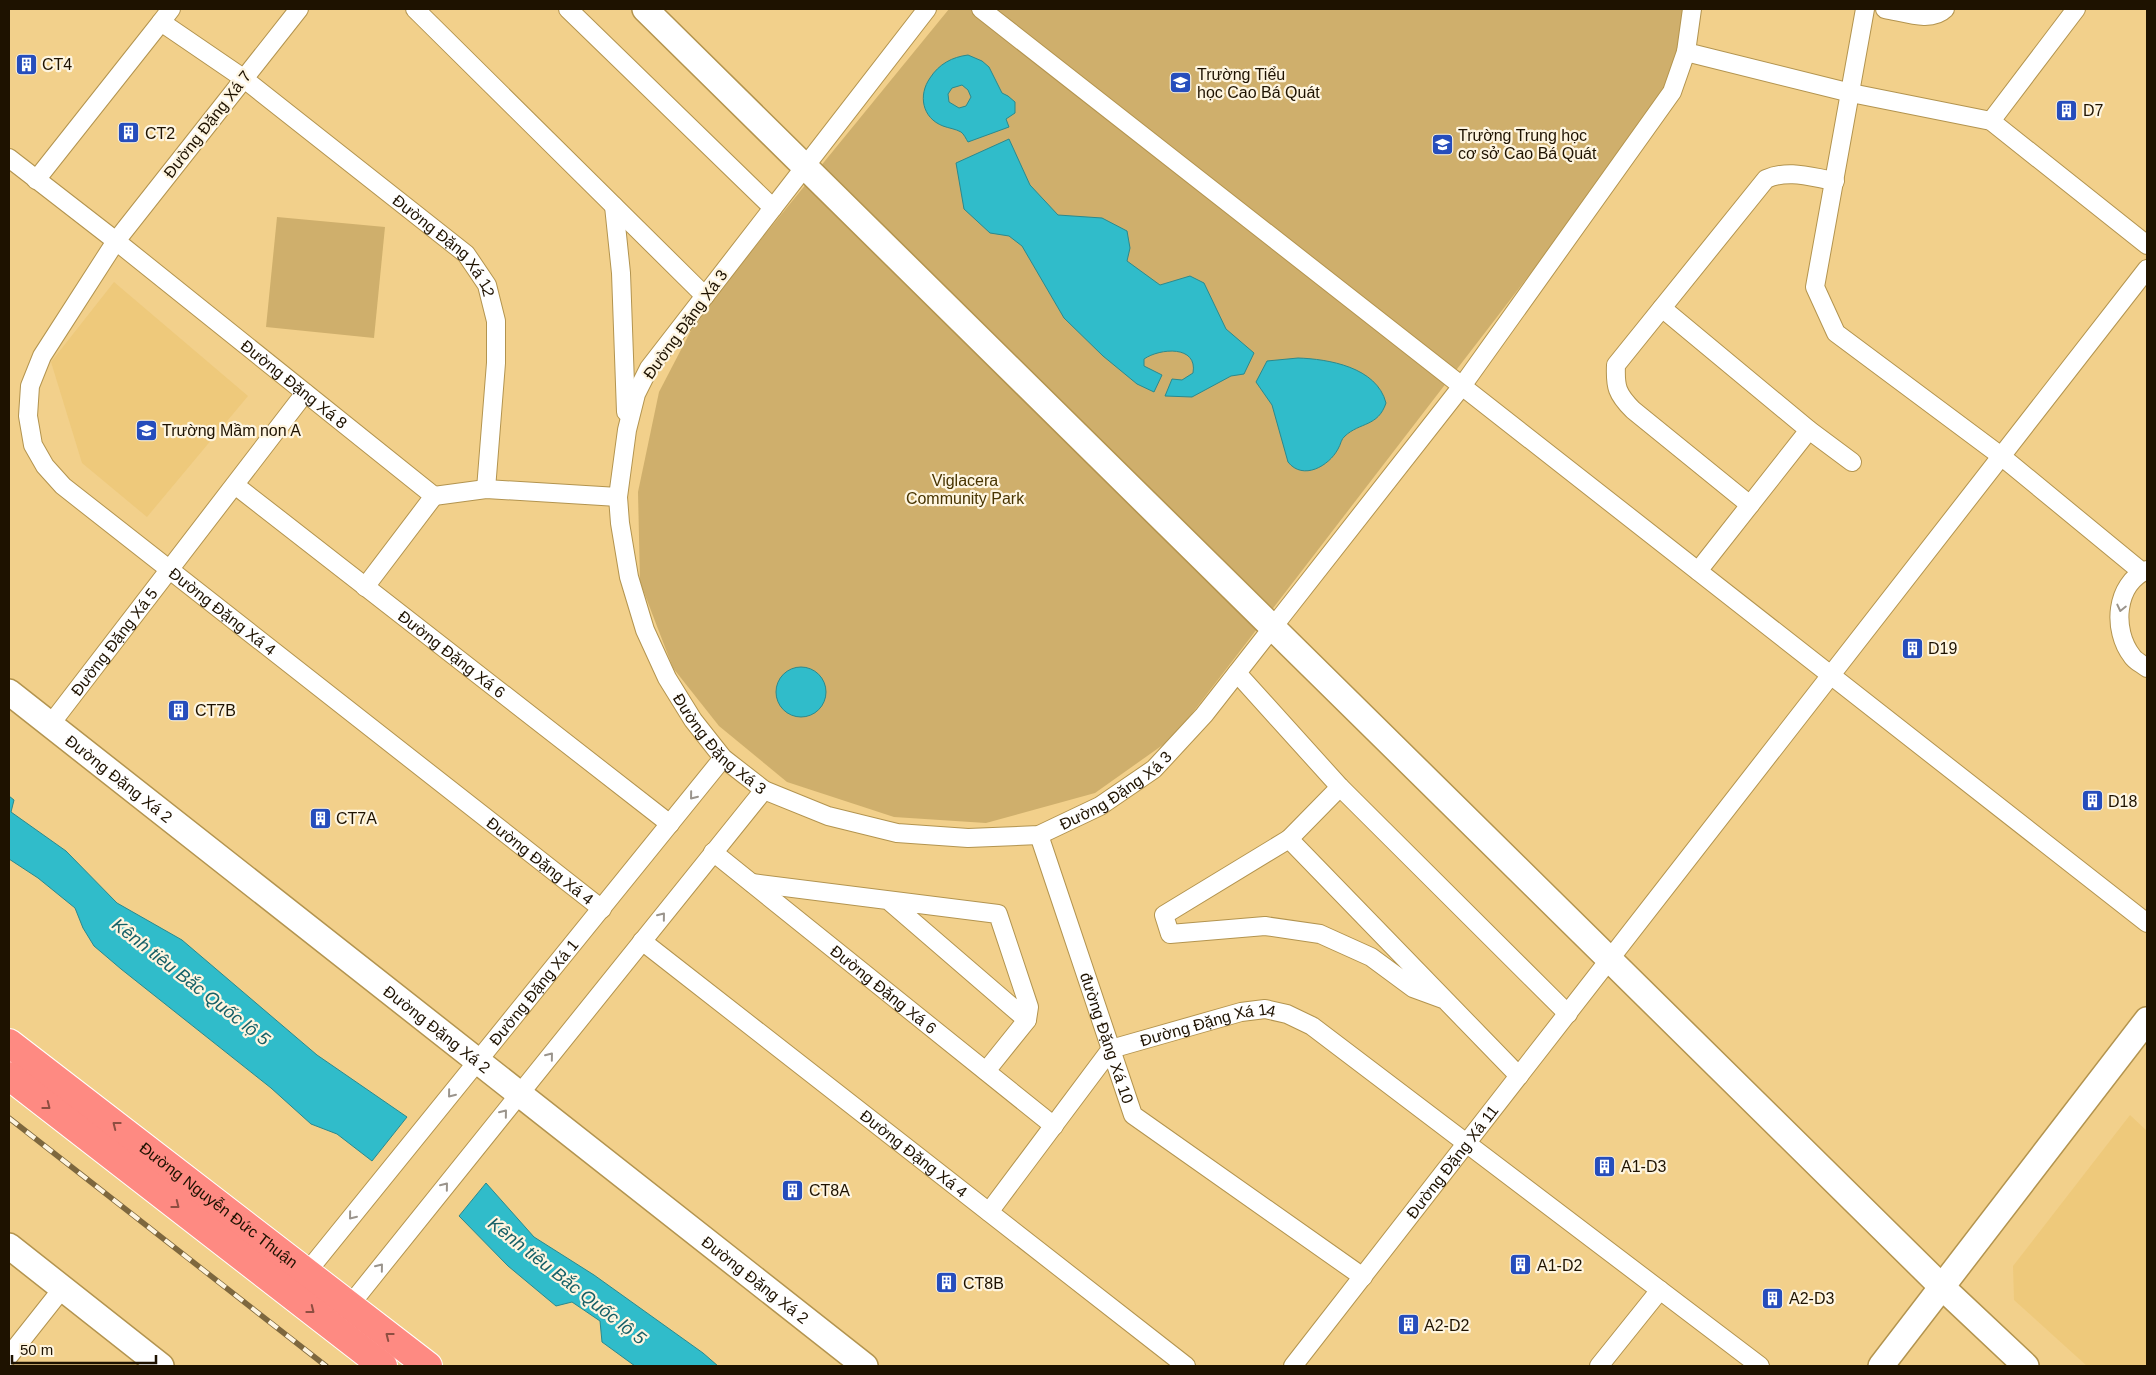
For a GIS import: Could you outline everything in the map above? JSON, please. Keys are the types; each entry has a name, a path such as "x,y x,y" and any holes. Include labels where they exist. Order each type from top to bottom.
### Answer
{"highway":[{"name":"Đường Nguyễn Đức Thuận","path":"9,1043 428,1366"},
{"name":"Đường Nguyễn Đức Thuận","path":"9,1076 383,1366"},
{"path":"290,1294 307,1272"},
{"path":"332,1327 350,1305"}],"street":[{"name":"Đường Đặng Xá 7","path":"116,241 298,9"},
{"path":"415,9 705,296"},
{"path":"568,9 773,208"},
{"path":"645,9 1942,1287 2026,1366"},
{"name":"Đường Đặng Xá 3","path":"927,9 649,368 636,394 627,430 618,497 620,523 629,578 645,630 667,678 694,720 723,758 764,790 828,816 897,833 968,838 1039,835 1100,806 1154,769 1204,715 1462,386 1672,92 1686,52 1692,9"},
{"path":"981,9 2147,923"},
{"path":"1865,9 1815,286 1836,333 2001,456 2145,571 2126,590 2118,612 2121,636 2132,657 2147,668"},
{"path":"1886,9 1930,17 1938,15 1945,9"},
{"path":"1991,121 2076,9"},
{"name":"Đường Đặng Xá 12","path":"166,15 466,254 487,285 496,322 496,363 486,489"},
{"path":"36,180 166,15"},
{"path":"1686,52 1851,93 1991,121 2147,245"},
{"name":"Đường Đặng Xá 8","path":"9,158 116,241 434,496"},
{"path":"1750,505 1632,410 1620,397 1616,383 1616,365 1766,179 1779,173 1792,173 1835,181"},
{"path":"614,206 621,273 627,430"},
{"name":"Đường Đặng Xá 4","path":"116,241 42,356 30,386 28,416 33,445 44,466 63,486 602,909"},
{"name":"Đường Đặng Xá 11","path":"1294,1366 2147,269"},
{"path":"1662,308 1809,430 1852,462"},
{"name":"Đường Đặng Xá 5","path":"50,725 305,393"},
{"path":"1698,571 1809,430"},
{"name":"Đường Đặng Xá 6","path":"234,485 670,824"},
{"path":"365,587 434,496 486,489 618,497"},
{"path":"1237,673 1340,787 1568,1014"},
{"name":"Đường Đặng Xá 2","path":"9,692 865,1366"},
{"name":"Đường Đặng Xá 1","path":"307,1272 723,758"},
{"path":"1340,787 1289,840 1164,915 1170,934 1265,926 1320,934 1371,957 1413,988 1443,999"},
{"path":"350,1305 764,790"},
{"name":"đường Đặng Xá 10","path":"1039,835 1133,1115 1363,1276"},
{"path":"1289,840 1519,1076"},
{"name":"Đường Đặng Xá 6","path":"714,852 1054,1126"},
{"path":"752,883 998,914 1029,1007 1027,1020 986,1071"},
{"path":"889,901 1027,1020"},
{"name":"Đường Đặng Xá 4","path":"642,941 1186,1366"},
{"name":"Đường Đặng Xá 14","path":"1111,1049 1241,1012 1265,1009 1287,1014 1312,1026 1760,1366"},
{"path":"1881,1366 2147,1020"},
{"path":"989,1212 1111,1049"},
{"path":"9,1246 161,1366"},
{"path":"9,1356 62,1289"},
{"path":"1599,1366 1660,1290"}],"shaded area":[{"name":"Trường Mầm non A","path":"114,282 248,396 147,517 82,463 51,362"},
{"path":"2130,1115 2147,1131 2147,1366 2087,1366 2014,1300 2013,1266"}],"green space":[{"name":"Viglacera Community Park","path":"949,9 1687,9 1670,92 1174,737 1095,793 986,823 894,817 787,782 719,726 673,668 640,582 638,492 659,392 699,315"},
{"path":"277,217 385,227 374,338 266,327"}],"water":[{"path":"968,55 982,61 989,67 1002,93 1015,102 1015,113 1006,119 1009,127 968,142 961,132 943,126 930,118 926,112 923,99 926,85 937,69 951,59","holes":["962,85 968,90 971,97 966,106 959,108 949,102 948,94 952,88"]},
{"path":"1009,139 1030,185 1058,215 1102,218 1127,231 1130,248 1127,261 1160,285 1190,276 1204,283 1226,329 1254,353 1244,374 1231,376 1192,397 1165,396 1172,379 1182,380 1193,373 1193,364 1190,357 1184,353 1168,351 1151,355 1144,359 1144,366 1162,375 1154,392 1137,384 1103,356 1064,318 1022,246 1009,236 990,233 964,209 956,163"},
{"path":"1298,358 1337,363 1362,373 1373,381 1381,391 1386,403 1383,411 1378,416 1344,437 1334,455 1328,461 1322,466 1308,471 1294,468 1288,462 1272,405 1256,382 1267,361"},
{"path":"801,667 815,671 822,678 826,692 822,706 815,713 801,717 787,713 780,706 776,692 780,678 787,671"},
{"name":"Kênh tiêu Bắc Quốc lộ 5","path":"9,796 14,800 11,812 66,851 117,903 182,940 317,1055 407,1117 372,1161 337,1134 311,1124 271,1088 94,946 83,928 75,908 38,878 9,859"},
{"name":"Kênh tiêu Bắc Quốc lộ 5","path":"486,1183 534,1237 594,1275 703,1353 718,1366 635,1366 602,1342 600,1321 572,1302 556,1306 508,1266 459,1216"}],"railway":[{"path":"9,1118 326,1366"}],"place":[{"name":"CT4","path":"26,64"},
{"name":"Trường Tiểu học Cao Bá Quát","path":"1181,83"},
{"name":"D7","path":"2067,110"},
{"name":"CT2","path":"129,133"},
{"name":"Trường Trung học cơ sở Cao Bá Quát","path":"1442,144"},
{"name":"Trường Mầm non A","path":"146,430"},
{"name":"D19","path":"1912,648"},
{"name":"CT7B","path":"179,710"},
{"name":"D18","path":"2092,801"},
{"name":"CT7A","path":"320,818"},
{"name":"A1-D3","path":"1605,1166"},
{"name":"CT8A","path":"793,1190"},
{"name":"A1-D2","path":"1521,1265"},
{"name":"CT8B","path":"947,1283"},
{"name":"A2-D3","path":"1773,1298"},
{"name":"A2-D2","path":"1408,1325"}]}
